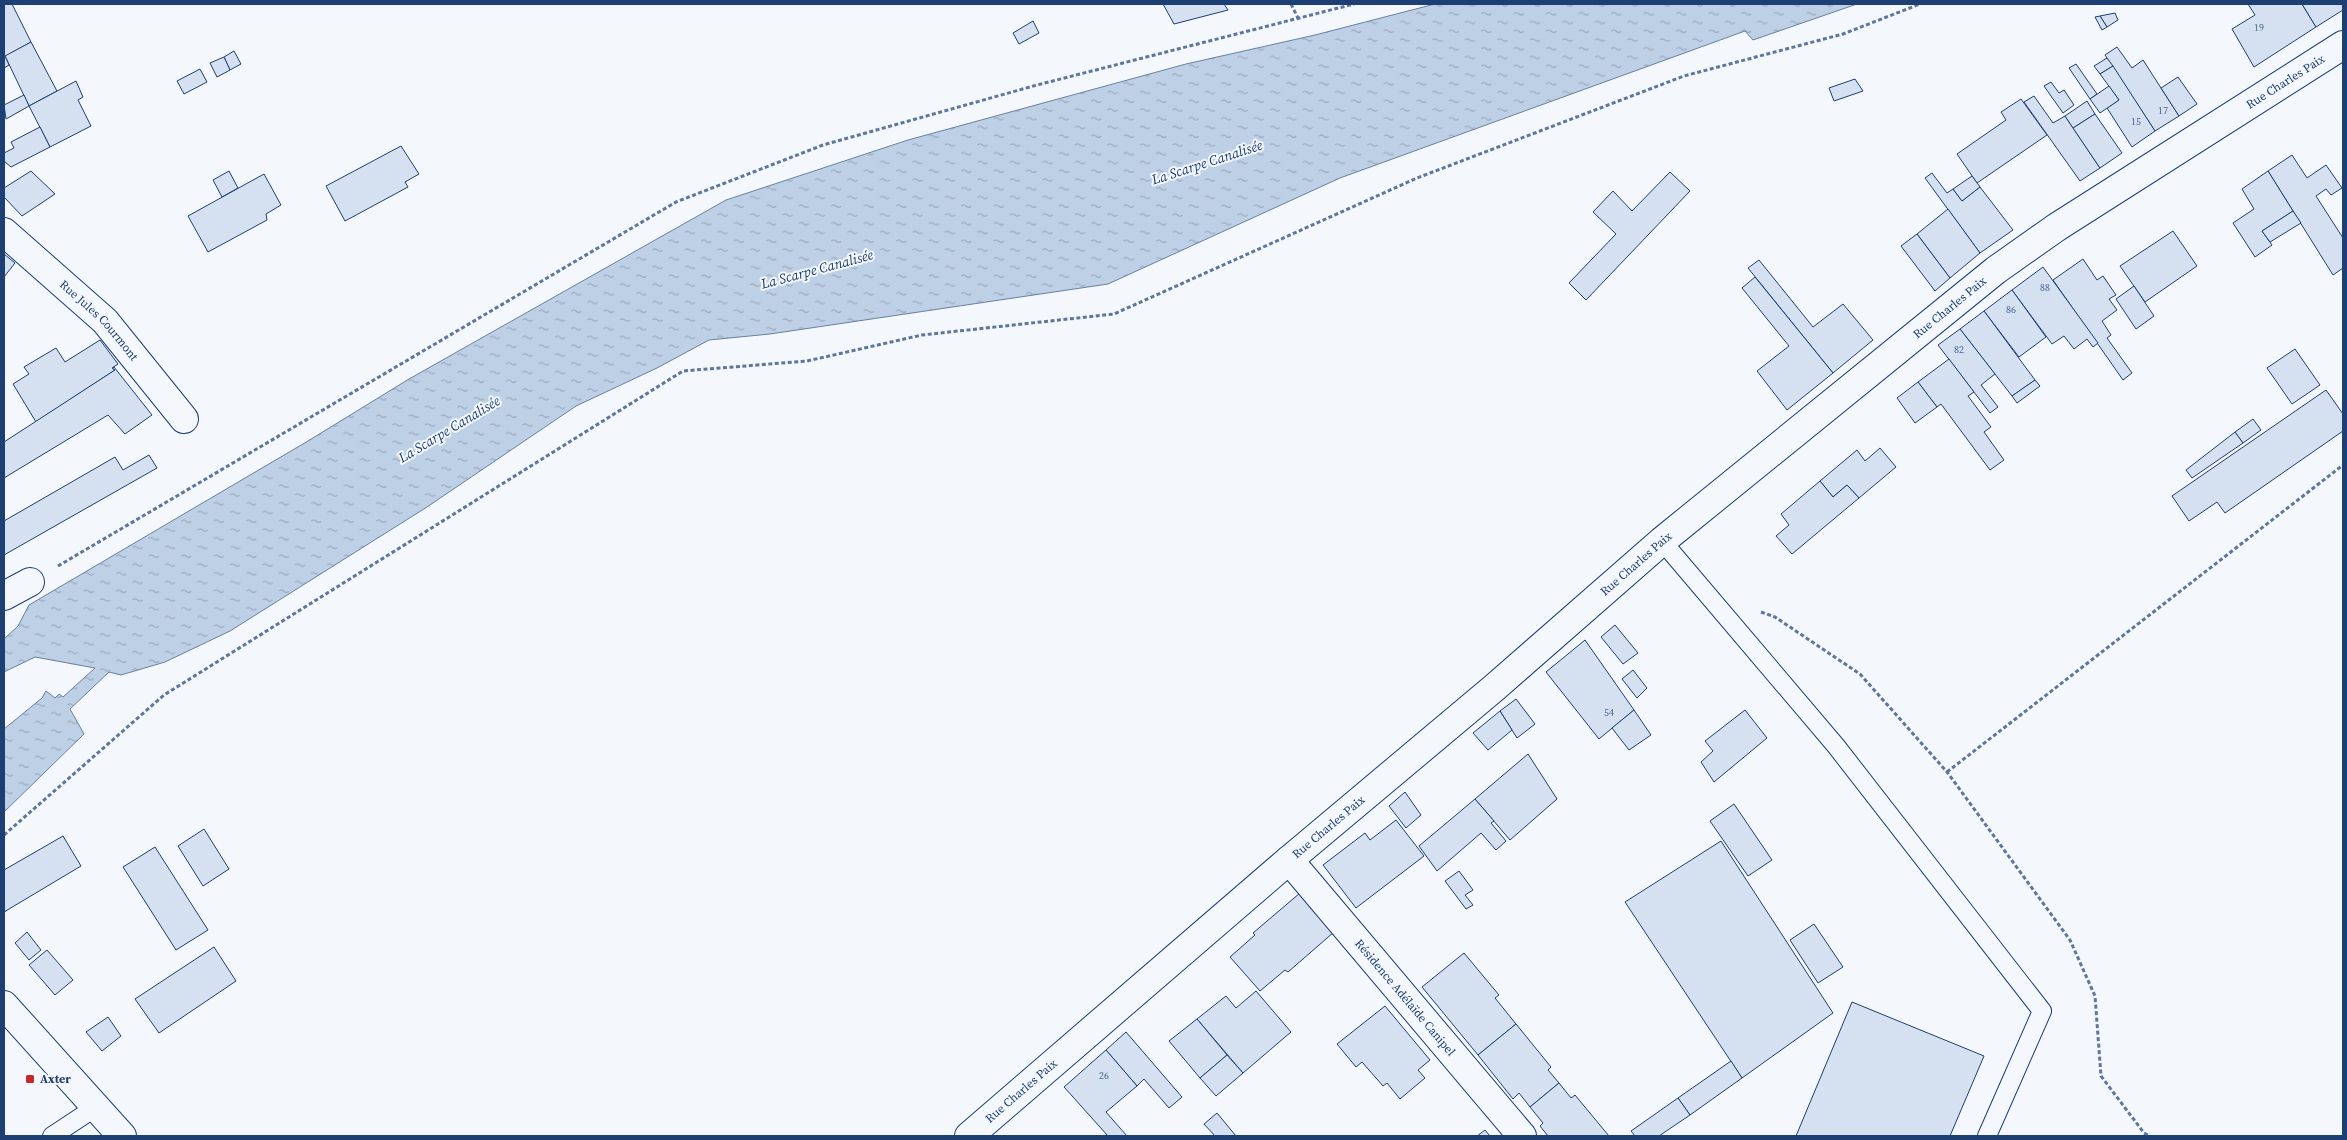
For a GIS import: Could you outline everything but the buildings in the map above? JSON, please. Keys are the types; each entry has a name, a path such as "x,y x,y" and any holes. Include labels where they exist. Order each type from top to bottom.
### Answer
{"street":[{"name":"Rue Charles Paix","path":"969,1136 1288,860 1494,688 1662,541 1996,270 2057,227 2343,45"},
{"name":"Rue Jules Courmont","path":"4,232 105,321 184,419"},
{"path":"4,596 30,582"},
{"name":"Résidence Adélaïde Canipel","path":"1288,860 1522,1136"},
{"path":"4,1006 122,1136"}],"lane":[{"path":"1662,541 1836,746 2042,1011 1987,1136"},
{"path":"52,1136 96,1107"}],"path":[{"path":"1291,4 1298,18"},
{"path":"30,582 676,202 823,145 1038,85 1354,4"},
{"path":"4,835 164,695 683,372 807,361 922,335 1114,314 1426,174 1684,76 1843,34 1920,4"},
{"path":"1947,772 2343,465"},
{"path":"1758,611 1775,617 1860,674 1947,772 2070,940 2095,996 2101,1076 2144,1133 2150,1136"}],"water":[{"name":"La Scarpe Canalisée","path":"1435,4 1857,4 1753,40 1745,31 1340,178 1108,284 770,334 709,340 657,368 576,406 427,507 230,631 165,662 121,675 109,672 70,709 84,734 4,812 4,729 42,698 46,691 55,698 59,694 63,697 95,668 35,657 4,672 4,639 18,626 29,605 308,441 409,379 726,200 908,140 1186,64 1315,35"}],"place":[{"name":"Axter","path":"30,1079"}]}
